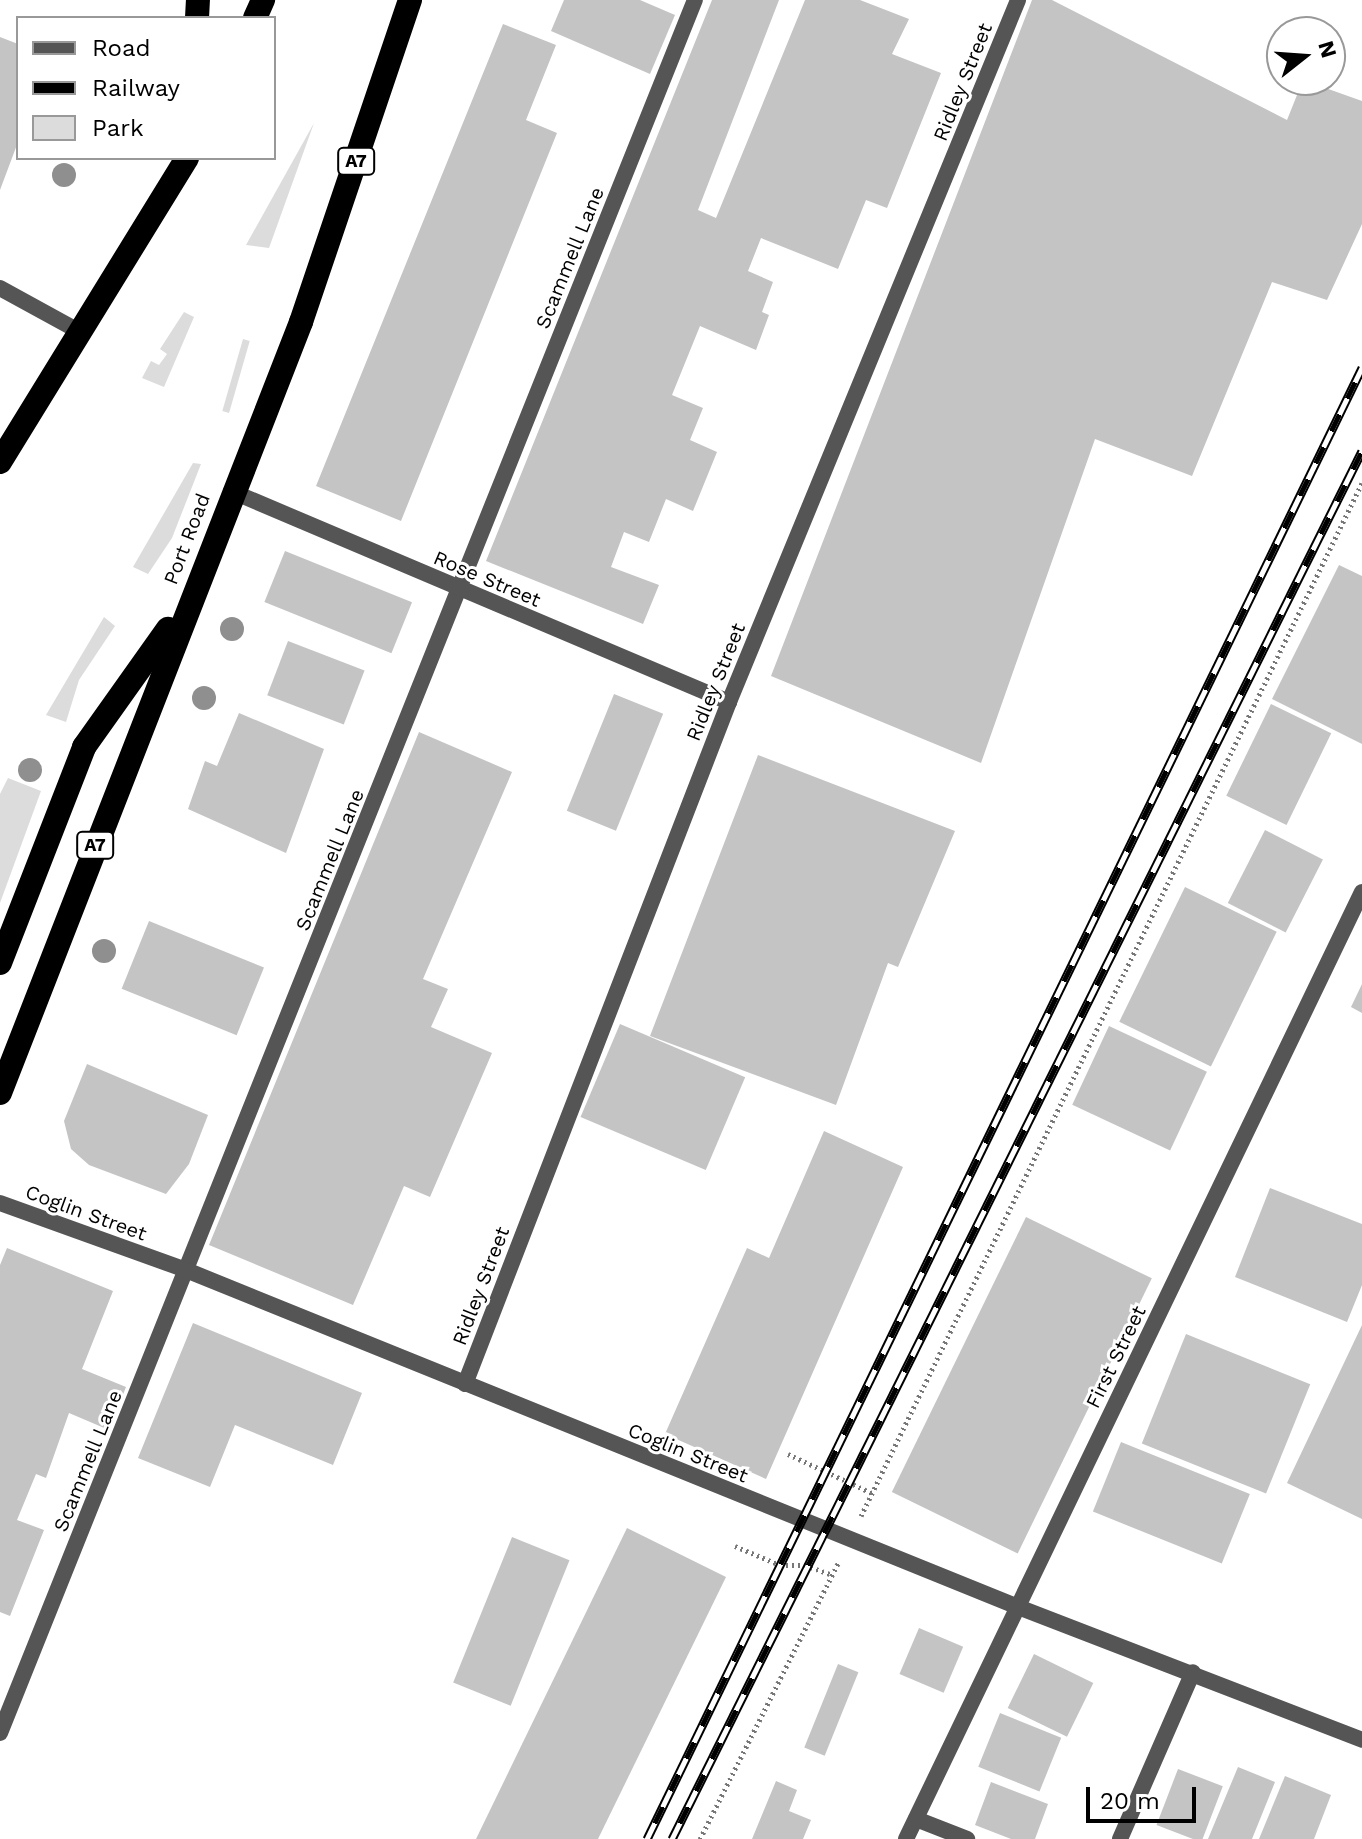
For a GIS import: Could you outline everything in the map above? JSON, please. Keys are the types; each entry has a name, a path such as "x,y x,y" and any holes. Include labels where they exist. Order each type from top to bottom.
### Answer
{"highway":[{"name":"Port Road","path":"0,1093 231,491 301,322 410,0"},
{"path":"0,462 185,160"},
{"path":"0,963 84,747 190,598"}],"street":[{"name":"Scammell Lane","path":"0,1733 695,0"},
{"name":"Ridley Street","path":"465,1384 729,702 1018,0"},
{"path":"0,288 80,332"},
{"name":"Rose Street","path":"231,491 729,702"},
{"name":"First Street","path":"906,1839 1362,892"},
{"name":"Coglin Street","path":"0,1203 186,1270 1018,1607 1193,1672 1362,1740"},
{"path":"1120,1839 1193,1672"},
{"path":"916,1819 967,1839"}],"path":[{"path":"861,1516 1362,483"},
{"path":"788,1454 872,1493"},
{"path":"735,1546 780,1565 805,1565 832,1575"},
{"path":"700,1839 841,1557"}],"green space":[{"path":"314,123 269,248 246,245"},
{"path":"184,312 194,317 164,387 142,378 151,361 159,365 167,354 160,349"},
{"path":"243,339 250,341 229,413 222,411"},
{"path":"193,463 201,464 172,538 148,574 133,567"},
{"path":"104,617 115,626 79,680 66,722 46,715"},
{"path":"8,778 41,791 0,903 0,794"}],"building":[{"path":"564,0 640,0 675,15 650,74 551,31"},
{"path":"712,0 779,0 698,210 716,218 805,0 860,0 909,19 892,54 941,73 887,208 866,200 838,269 761,238 748,271 773,282 762,312 769,315 756,350 700,326 672,395 703,408 690,440 717,452 693,511 666,499 649,542 624,532 611,567 659,585 643,624 486,561"},
{"path":"1032,0 1052,0 1287,120 1297,96 1346,95 1362,101 1362,224 1327,300 1272,282 1192,476 1095,439 981,763 771,676"},
{"path":"503,24 556,45 526,120 557,133 401,521 316,486"},
{"path":"0,37 16,43 16,147 0,190"},
{"path":"285,551 412,602 391,653 264,602"},
{"path":"1339,565 1362,576 1362,744 1272,699"},
{"path":"288,641 365,670 344,725 267,695"},
{"path":"614,694 663,714 616,831 567,811"},
{"path":"1271,704 1331,733 1287,825 1226,796"},
{"path":"239,713 324,749 286,853 188,809 205,761 217,766"},
{"path":"419,732 512,772 423,979 448,989 431,1027 492,1053 430,1197 404,1186 353,1305 209,1245"},
{"path":"758,755 955,831 898,967 888,963 836,1105 650,1036"},
{"path":"1265,830 1323,860 1286,933 1228,903"},
{"path":"1185,887 1277,932 1211,1067 1119,1022"},
{"path":"149,921 264,967 237,1035 122,989"},
{"path":"1362,984 1362,1013 1351,1007"},
{"path":"620,1024 745,1077 706,1170 581,1117"},
{"path":"1109,1026 1207,1072 1170,1150 1072,1105"},
{"path":"87,1064 208,1115 189,1164 166,1194 89,1165 71,1149 64,1121"},
{"path":"824,1131 903,1167 766,1479 665,1434 747,1248 769,1258"},
{"path":"1270,1188 1362,1224 1362,1285 1347,1322 1235,1277"},
{"path":"1026,1217 1152,1278 1018,1553 892,1492"},
{"path":"7,1248 113,1291 82,1369 126,1387 109,1430 69,1413 46,1478 36,1474 17,1520 44,1530 10,1616 0,1612 0,1265"},
{"path":"193,1323 362,1393 333,1465 235,1425 210,1487 138,1458"},
{"path":"1362,1325 1362,1519 1287,1483"},
{"path":"1186,1334 1310,1384 1266,1494 1142,1443"},
{"path":"1121,1442 1250,1494 1222,1564 1093,1512"},
{"path":"627,1528 726,1577 598,1839 476,1839"},
{"path":"512,1537 569,1560 511,1706 453,1683"},
{"path":"919,1628 963,1647 944,1693 899,1674"},
{"path":"1034,1654 1093,1683 1067,1737 1008,1708"},
{"path":"838,1664 858,1672 825,1756 804,1747"},
{"path":"1000,1713 1061,1738 1039,1792 978,1767"},
{"path":"1238,1767 1275,1782 1252,1839 1208,1839"},
{"path":"1178,1769 1223,1786 1203,1839 1193,1839 1156,1825"},
{"path":"1285,1776 1331,1795 1314,1839 1259,1839"},
{"path":"776,1781 797,1790 789,1811 811,1820 803,1839 752,1839"},
{"path":"991,1782 1048,1804 1035,1839 1011,1839 975,1825"}],"railway":[{"path":"647,1839 1362,368"},
{"path":"672,1839 1362,451"}]}
